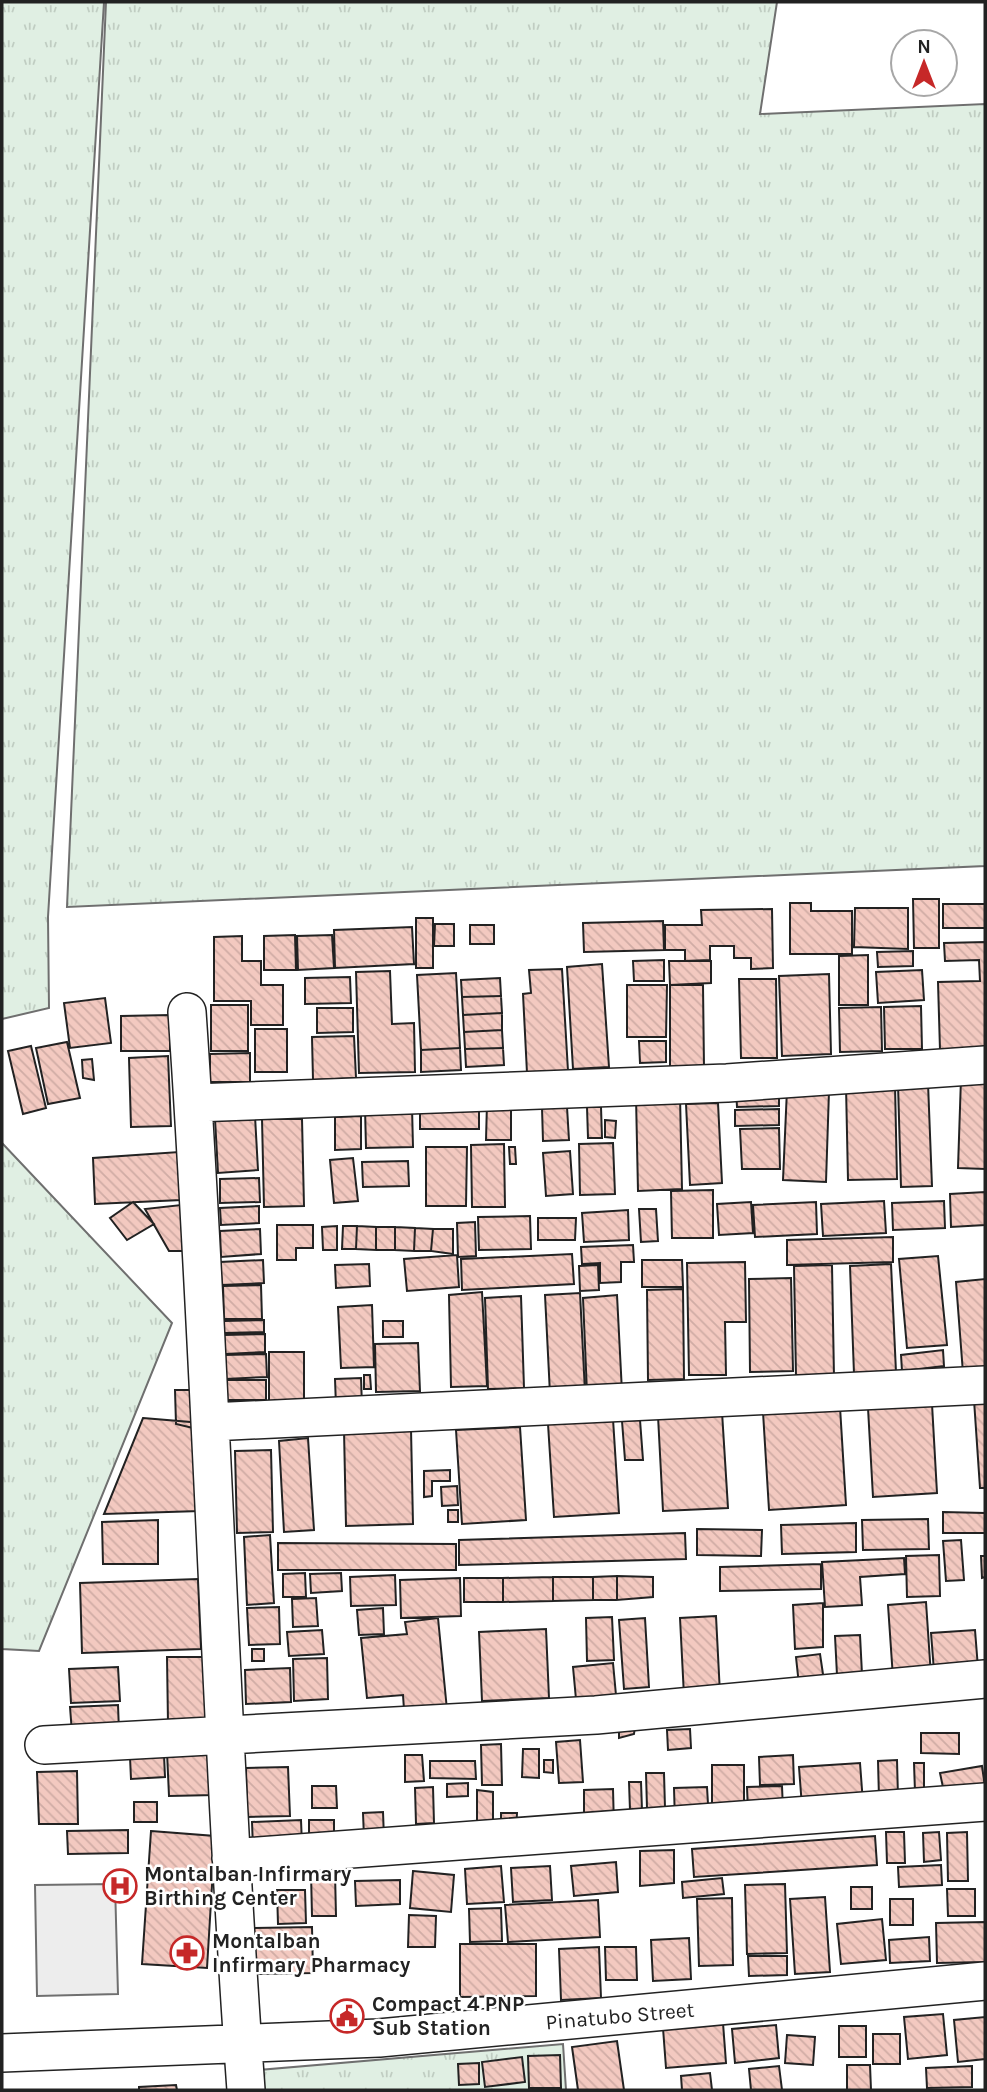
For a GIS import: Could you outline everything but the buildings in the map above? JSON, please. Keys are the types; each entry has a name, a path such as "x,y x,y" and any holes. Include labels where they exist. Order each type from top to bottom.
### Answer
{"street":[{"path":"187,1012 211,1422 224,1737 246,2090"},
{"path":"194,1103 727,1083 985,1065"},
{"path":"211,1422 985,1385"},
{"path":"44,1745 596,1715 985,1679"},
{"path":"231,1858 985,1802"},
{"name":"Pinatubo Street","path":"2,2053 243,2046 379,2038 985,1981"}],"green space":[{"path":"2,2 104,2 48,917 49,1008 2,1019"},
{"path":"106,2 777,2 760,114 985,104 985,866 67,907"},
{"path":"2,1143 172,1323 39,1651 2,1649"},
{"path":"563,2044 566,2090 260,2090 259,2070"}],"shaded area":[{"path":"115,1884 118,1994 37,1996 35,1885"}],"place":[{"name":"Montalban Infirmary Birthing Center","path":"120,1886"},
{"name":"Montalban Infirmary Pharmacy","path":"187,1953"},
{"name":"Compact 4 PNP Sub Station","path":"347,2016"}]}
